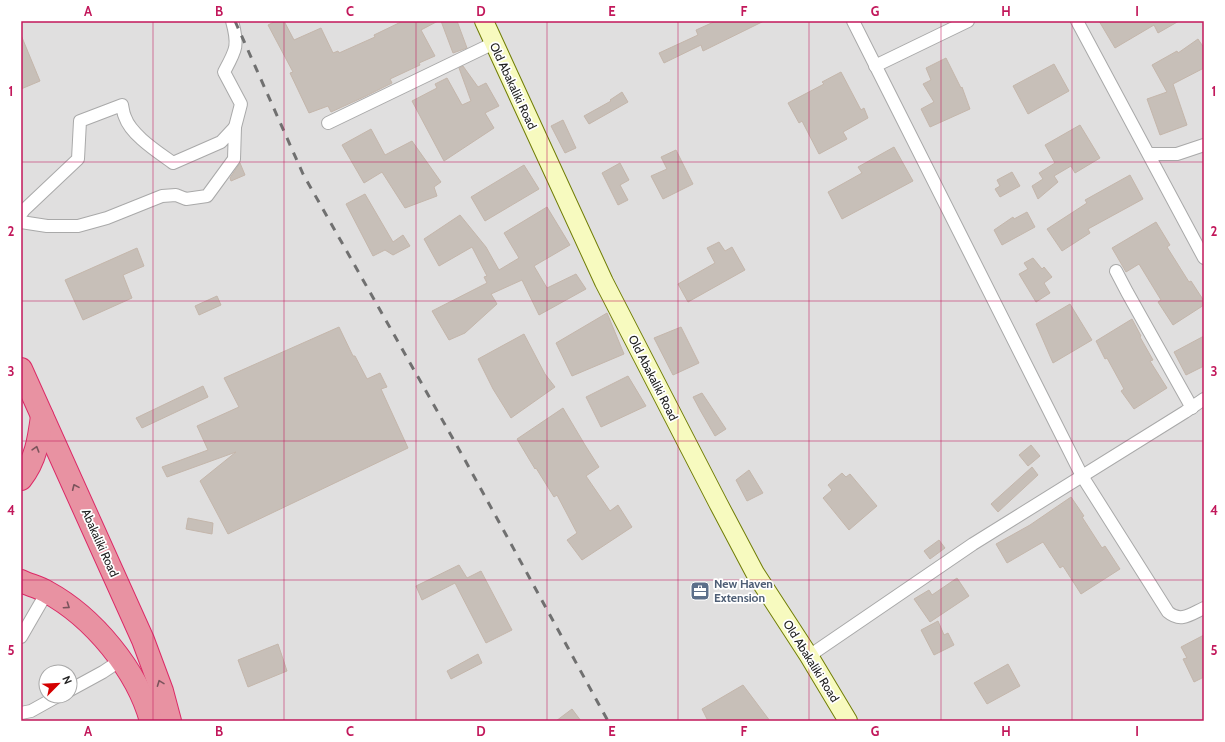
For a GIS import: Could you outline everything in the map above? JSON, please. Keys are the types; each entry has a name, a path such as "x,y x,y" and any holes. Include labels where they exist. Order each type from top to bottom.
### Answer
{"highway":[{"name":"Abakaliki Road","path":"21,369 143,640 162,691 170,721"},
{"path":"21,479 28,470 32,461 38,443 42,416"},
{"path":"21,581 47,592 73,610 108,643 121,660 139,689 147,706 151,721"}],"main road":[{"name":"Old Abakaliki Road","path":"484,21 604,282 714,496 755,573 809,656 848,721"}],"street":[{"path":"21,222 47,226 78,226 107,218 162,196 176,195 186,199 207,196 234,159 235,127 241,104 224,72 235,51 236,34 232,21"},
{"path":"852,21 1082,476 1168,612 1174,618 1182,618 1204,608"},
{"path":"875,66 968,21"},
{"path":"1077,21 1204,258"},
{"path":"328,124 494,43"},
{"path":"21,214 78,159 80,121 122,105 125,117 130,127 155,150 173,163 222,142 235,127"},
{"path":"1149,154 1177,154 1204,145"},
{"path":"1116,271 1192,408"},
{"path":"809,656 973,544 1192,408 1204,399"},
{"path":"21,637 47,592"},
{"path":"78,686 121,660"},
{"path":"21,713 31,711 44,704"}],"shaded area":[{"path":"21,21 1204,21 1204,721 21,721"}],"building":[{"path":"276,21 284,21 294,40 321,28 333,53 338,51 339,53 375,37 374,35 403,21 438,21 421,30 435,56 390,79 392,83 331,112 328,106 309,113 290,73 293,72 268,25"},
{"path":"441,21 457,21 467,48 453,53"},
{"path":"716,21 764,21 703,51 701,45 664,63 659,53 698,35 696,30"},
{"path":"1099,21 1179,21 1158,33 1154,25 1115,48"},
{"path":"21,35 40,81 21,89"},
{"path":"1198,39 1204,48 1204,68 1173,84 1187,125 1160,135 1147,99 1167,92 1152,65 1177,51 1178,53"},
{"path":"946,58 961,88 962,87 970,109 930,127 921,109 934,102 923,84 931,80 926,68"},
{"path":"1054,64 1069,91 1028,114 1013,86"},
{"path":"463,66 478,87 486,83 499,106 485,113 494,128 444,161 412,101 437,88 435,84 447,78 462,105 471,101 459,68"},
{"path":"841,72 861,110 864,108 868,118 843,132 847,139 819,154 802,121 799,123 788,103 824,84 822,82"},
{"path":"622,92 628,102 589,124 584,116 611,101 610,100"},
{"path":"563,120 576,148 565,153 551,126"},
{"path":"1080,125 1100,158 1075,173 1071,166 1054,176 1058,182 1038,199 1032,186 1043,179 1039,173 1055,163 1045,145"},
{"path":"371,129 385,155 412,141 441,182 434,187 437,196 405,208 382,172 364,183 342,145"},
{"path":"894,147 913,181 842,219 828,192 862,173 858,167"},
{"path":"676,150 693,184 663,199 651,176 667,169 661,157"},
{"path":"240,163 245,175 231,181 230,178"},
{"path":"620,163 629,180 620,185 628,200 618,205 602,173"},
{"path":"524,165 539,189 485,221 471,197"},
{"path":"1012,172 1020,186 1000,197 995,189 1000,186 997,180"},
{"path":"1130,175 1143,199 1088,229 1090,233 1062,251 1047,229 1087,203 1085,200"},
{"path":"365,194 393,242 403,235 410,246 393,255 385,250 373,256 346,204"},
{"path":"547,207 570,245 534,266 547,288 576,274 586,289 539,315 522,280 491,294 497,304 465,333 449,340 432,311 487,283 484,277 487,276 472,247 439,266 424,239 460,215 486,247 499,270 519,258 504,233"},
{"path":"1027,212 1035,227 1002,245 994,230 1013,217 1014,219"},
{"path":"1156,222 1170,245 1167,247 1189,282 1191,281 1204,301 1204,305 1173,325 1158,302 1161,300 1139,264 1126,272 1112,248"},
{"path":"719,242 725,251 732,247 745,270 688,302 678,284 715,263 707,248"},
{"path":"137,248 144,266 123,275 132,298 83,320 65,280"},
{"path":"1033,258 1042,269 1044,267 1052,277 1044,283 1050,293 1036,302 1019,274 1028,269 1024,263"},
{"path":"217,296 221,305 199,315 195,306"},
{"path":"1070,304 1092,340 1053,363 1036,324"},
{"path":"607,313 624,354 572,376 556,343"},
{"path":"1132,319 1153,360 1150,361 1167,388 1134,409 1121,391 1124,389 1107,358 1105,359 1096,341"},
{"path":"339,327 353,356 355,356 367,379 380,373 387,387 381,389 408,448 228,534 200,481 236,452 167,477 162,467 208,450 197,426 239,407 224,378"},
{"path":"681,327 699,363 673,375 654,338"},
{"path":"524,334 545,374 555,387 511,418 493,389 478,359"},
{"path":"1204,336 1204,366 1186,375 1174,352"},
{"path":"628,376 646,406 601,427 586,397"},
{"path":"203,386 208,397 142,428 136,418"},
{"path":"702,393 726,429 715,436 693,397"},
{"path":"563,408 599,467 586,476 610,511 618,505 632,527 582,560 567,540 577,533 557,495 554,497 517,439"},
{"path":"1031,445 1040,456 1028,466 1019,455"},
{"path":"1032,467 1038,475 998,512 991,504"},
{"path":"749,470 763,493 747,501 736,480"},
{"path":"842,473 846,477 850,474 877,506 849,530 823,498 832,490 828,485"},
{"path":"1071,497 1084,516 1082,517 1102,548 1105,546 1120,569 1081,594 1063,566 1060,568 1043,542 1007,563 996,544 1030,525"},
{"path":"188,518 213,523 212,534 186,529"},
{"path":"939,540 945,548 930,559 924,551"},
{"path":"459,565 467,578 481,571 512,630 486,643 455,583 422,600 416,586"},
{"path":"957,578 969,596 930,622 914,599 929,590 932,595"},
{"path":"938,621 944,635 948,633 954,645 934,655 921,630"},
{"path":"1204,635 1204,677 1194,682 1183,659 1187,658 1181,647"},
{"path":"278,644 287,671 248,687 238,660"},
{"path":"478,654 482,663 451,679 447,671"},
{"path":"1008,664 1020,686 987,704 974,683"},
{"path":"743,685 770,721 708,721 702,709"},
{"path":"572,709 581,721 556,721"}],"railway":[{"path":"235,21 303,174 465,460 608,721"}],"place":[{"name":"New Haven Extension","path":"700,591"}]}
